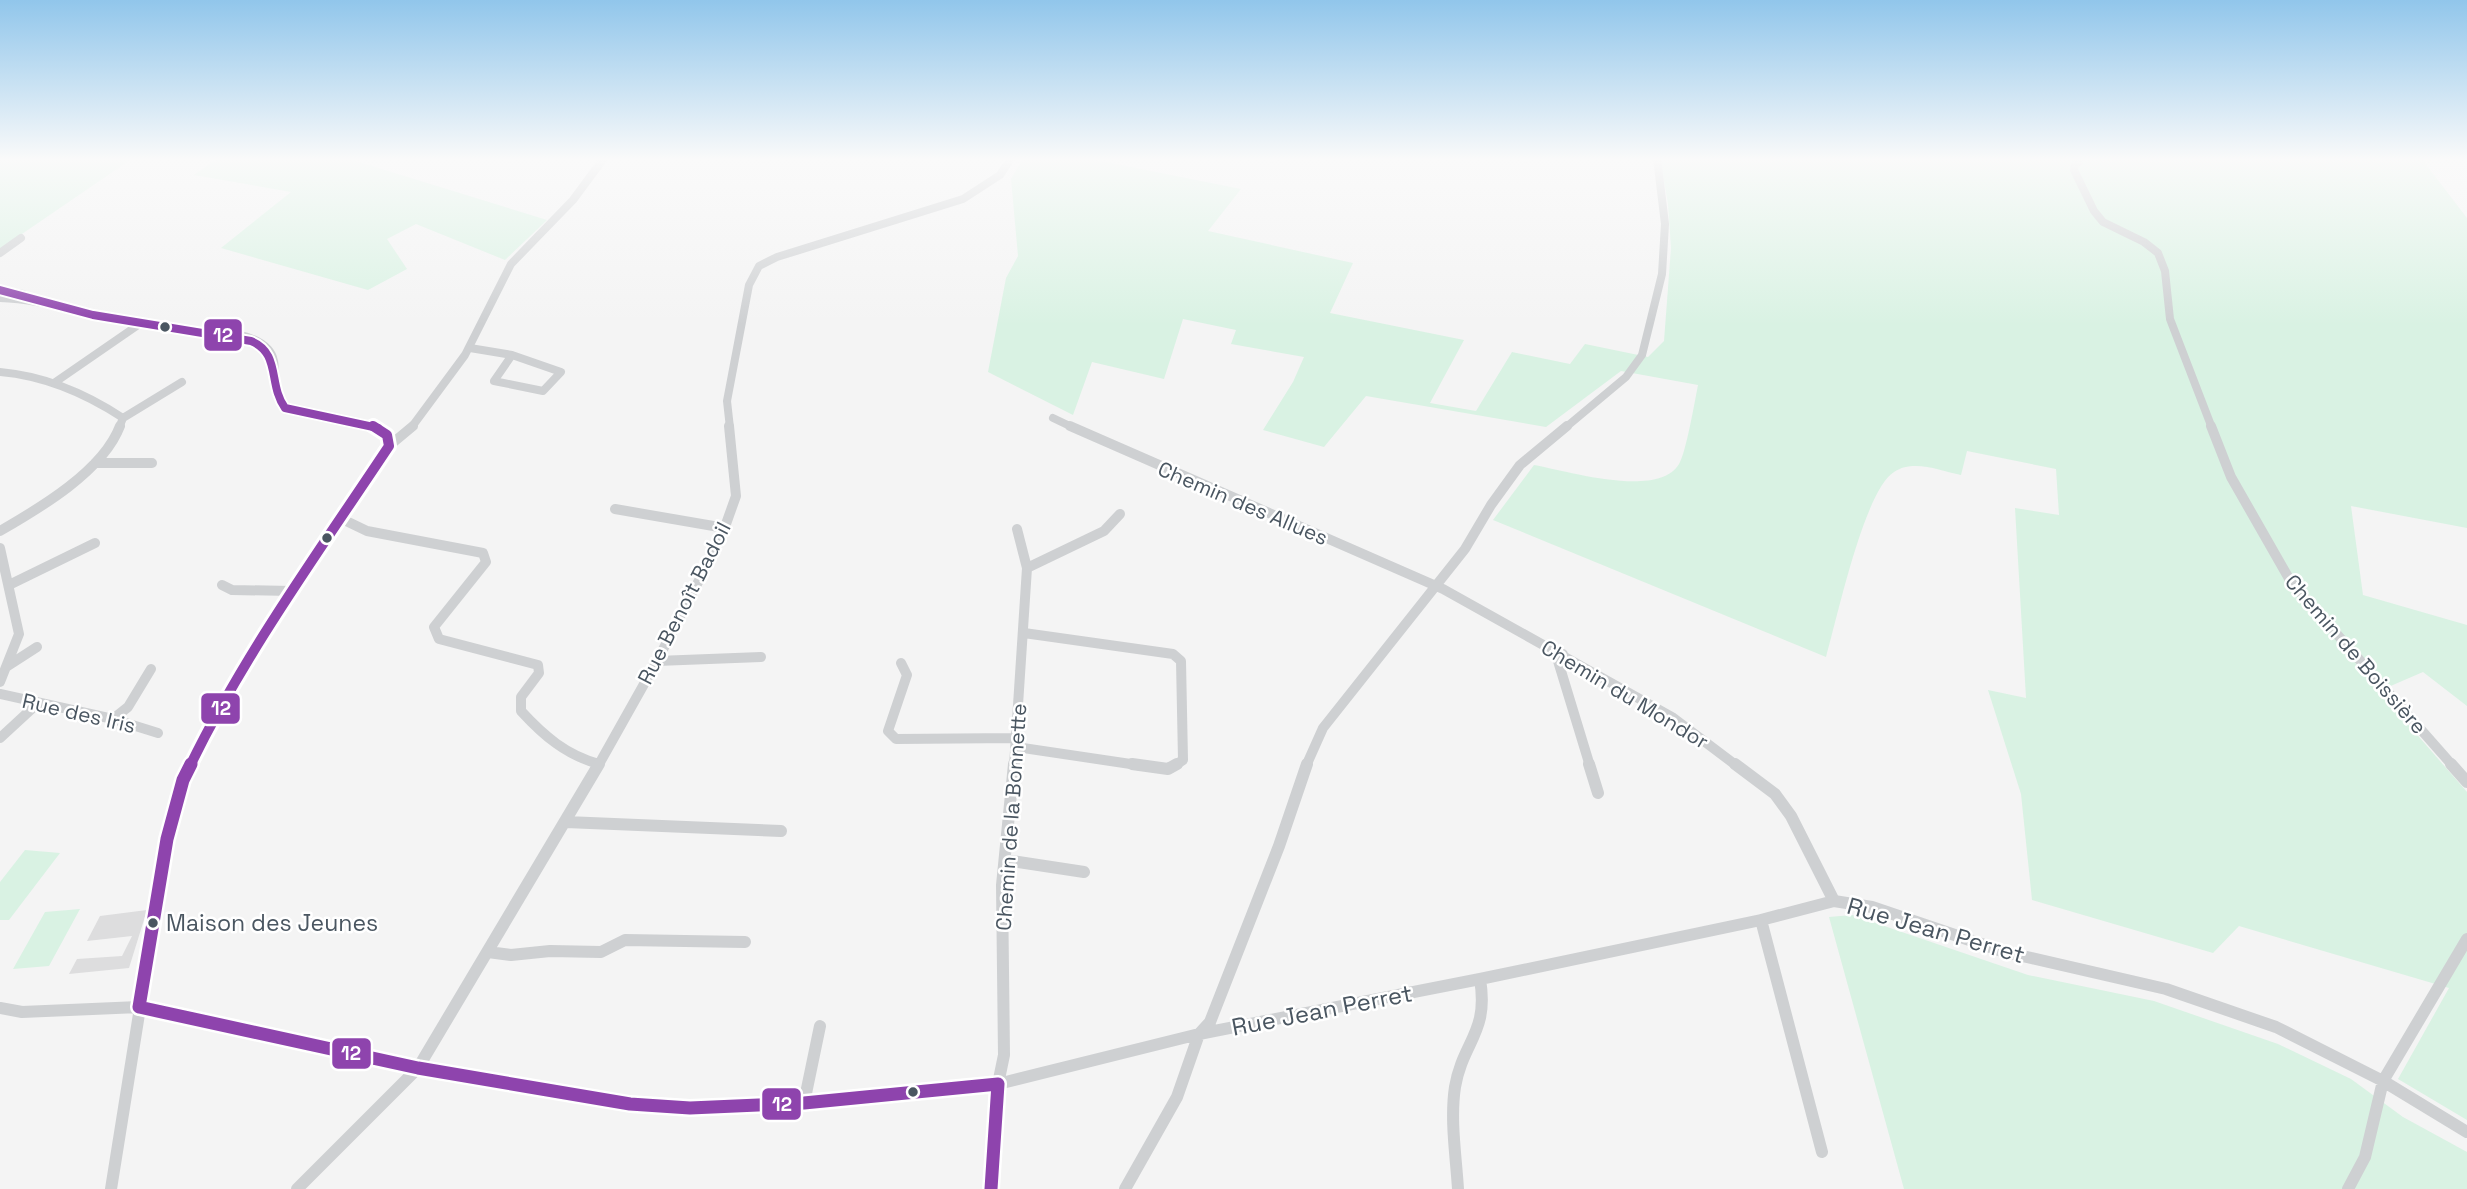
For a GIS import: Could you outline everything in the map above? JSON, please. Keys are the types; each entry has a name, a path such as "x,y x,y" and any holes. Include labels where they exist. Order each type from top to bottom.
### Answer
{"street":[{"path":"111,1189 167,839 183,780 207,731 292,591 389,446 413,426 470,348 511,264 560,213"},
{"name":"Rue Benoît Badoil","path":"297,1189 418,1068 599,764 657,661 725,528 736,496 727,401 748,285 759,267 777,257 922,213"},
{"path":"1125,1189 1177,1097 1199,1034 1210,1022 1279,846 1299,781 1323,729 1465,550 1491,505 1520,465 1626,377 1642,355 1662,274 1664,213"},
{"name":"Chemin de Boissière","path":"2096,213 2104,222 2144,242 2158,253 2165,271 2170,319 2231,477 2291,582 2467,782"},
{"path":"0,253 21,238"},
{"path":"0,290 18,292 36,300 92,315 249,339 270,351 274,360 272,384 275,400 285,408 377,427 387,435 389,446"},
{"path":"0,298 36,300"},
{"path":"54,383 141,323"},
{"path":"470,348 494,348 512,354 561,372 543,391 494,381 512,354"},
{"path":"0,372 22,373 54,383 94,399 123,418"},
{"path":"0,531 34,513 104,455 120,432 123,418 182,382"},
{"name":"Chemin des Allues","path":"1053,418 1434,587"},
{"path":"95,463 152,463"},
{"path":"615,509 725,528"},
{"path":"1027,568 1104,531 1120,514"},
{"path":"342,519 368,531 483,553 486,562 434,627 439,639 538,664 539,673 521,697 521,711 548,742 567,753 599,764"},
{"name":"Chemin de la Bonnette","path":"991,1189 998,1084 1004,1055 1003,885 1016,742 1027,568 1017,529"},
{"path":"9,585 95,543"},
{"name":"Rue des Iris","path":"0,548 19,635 0,682"},
{"path":"222,585 232,590 292,591"},
{"name":"Chemin du Mondor","path":"1434,587 1443,589 1563,654 1672,717 1775,794 1791,816 1835,901"},
{"path":"901,663 907,676 888,731 896,739 1016,742 1168,769 1183,760 1181,661 1173,653 1024,633"},
{"path":"6,667 37,647"},
{"path":"1563,654 1558,661 1598,793"},
{"path":"657,661 761,657"},
{"path":"113,719 128,708 151,669"},
{"name":"Rue des Iris","path":"0,694 113,719 158,733"},
{"path":"0,738 38,703"},
{"path":"566,822 781,831"},
{"path":"1005,860 1084,872"},
{"name":"Rue Jean Perret","path":"0,1008 22,1012 139,1007 418,1068 630,1104 690,1108 804,1103 998,1084 1199,1034 1480,979 1761,920 1835,901 1872,906 2005,952 2166,989 2277,1027 2383,1081 2467,1132"},
{"path":"1761,920 1822,1152"},
{"path":"2348,1189 2365,1157 2383,1081 2467,939"},
{"path":"488,952 511,955 550,951 601,952 625,940 745,942"},
{"path":"1458,1189 1455,1097 1457,1077 1480,1029 1484,1013 1480,979"},
{"path":"804,1103 820,1026"}],"green space":[{"path":"0,213 52,213 0,249"},
{"path":"264,213 526,213 547,220 505,260 416,224 387,239 407,269 368,290 221,248"},
{"path":"1014,213 1222,213 1208,231 1353,263 1330,313 1464,340 1430,403 1476,411 1512,352 1570,364 1585,344 1648,357 1664,341 1671,248 1669,213 2464,213 2467,218 2467,528 2351,506 2363,595 2467,625 2467,706 2423,672 2379,691 2467,792 2467,1120 2398,1079 2449,988 2239,926 2213,953 2032,900 2021,794 1988,690 2026,698 2015,508 2059,515 2056,469 1967,451 1961,475 1918,466 1894,472 1883,484 1862,529 1826,657 1493,520 1534,465 1611,480 1652,480 1668,474 1682,458 1698,385 1621,371 1546,427 1366,396 1324,447 1263,430 1293,382 1304,357 1231,344 1236,330 1183,319 1164,379 1092,362 1073,415 988,372 1006,278 1018,256"},
{"path":"25,850 60,853 9,920 0,920 0,882"},
{"path":"80,909 49,966 13,969 45,912"},
{"path":"1852,915 2028,975 2154,1001 2278,1044 2351,1079 2403,1117 2467,1152 2467,1189 1904,1189 1829,917"}],"building":[{"path":"147,910 129,968 69,974 77,959 122,956 132,936 87,941 100,916"}],"transit line":[{"name":"12","path":"0,290 93,315 251,341 262,346 272,359 275,390 285,408 377,427 387,435 389,446"},
{"name":"12","path":"139,1007 167,839 183,780 207,731 292,591 389,446"},
{"name":"12","path":"139,1007 418,1068 630,1104 690,1108 804,1103 998,1084"},
{"name":"12","path":"991,1189 998,1084"}],"place":[{"name":"Maison des Jeunes","path":"153,923"}]}
